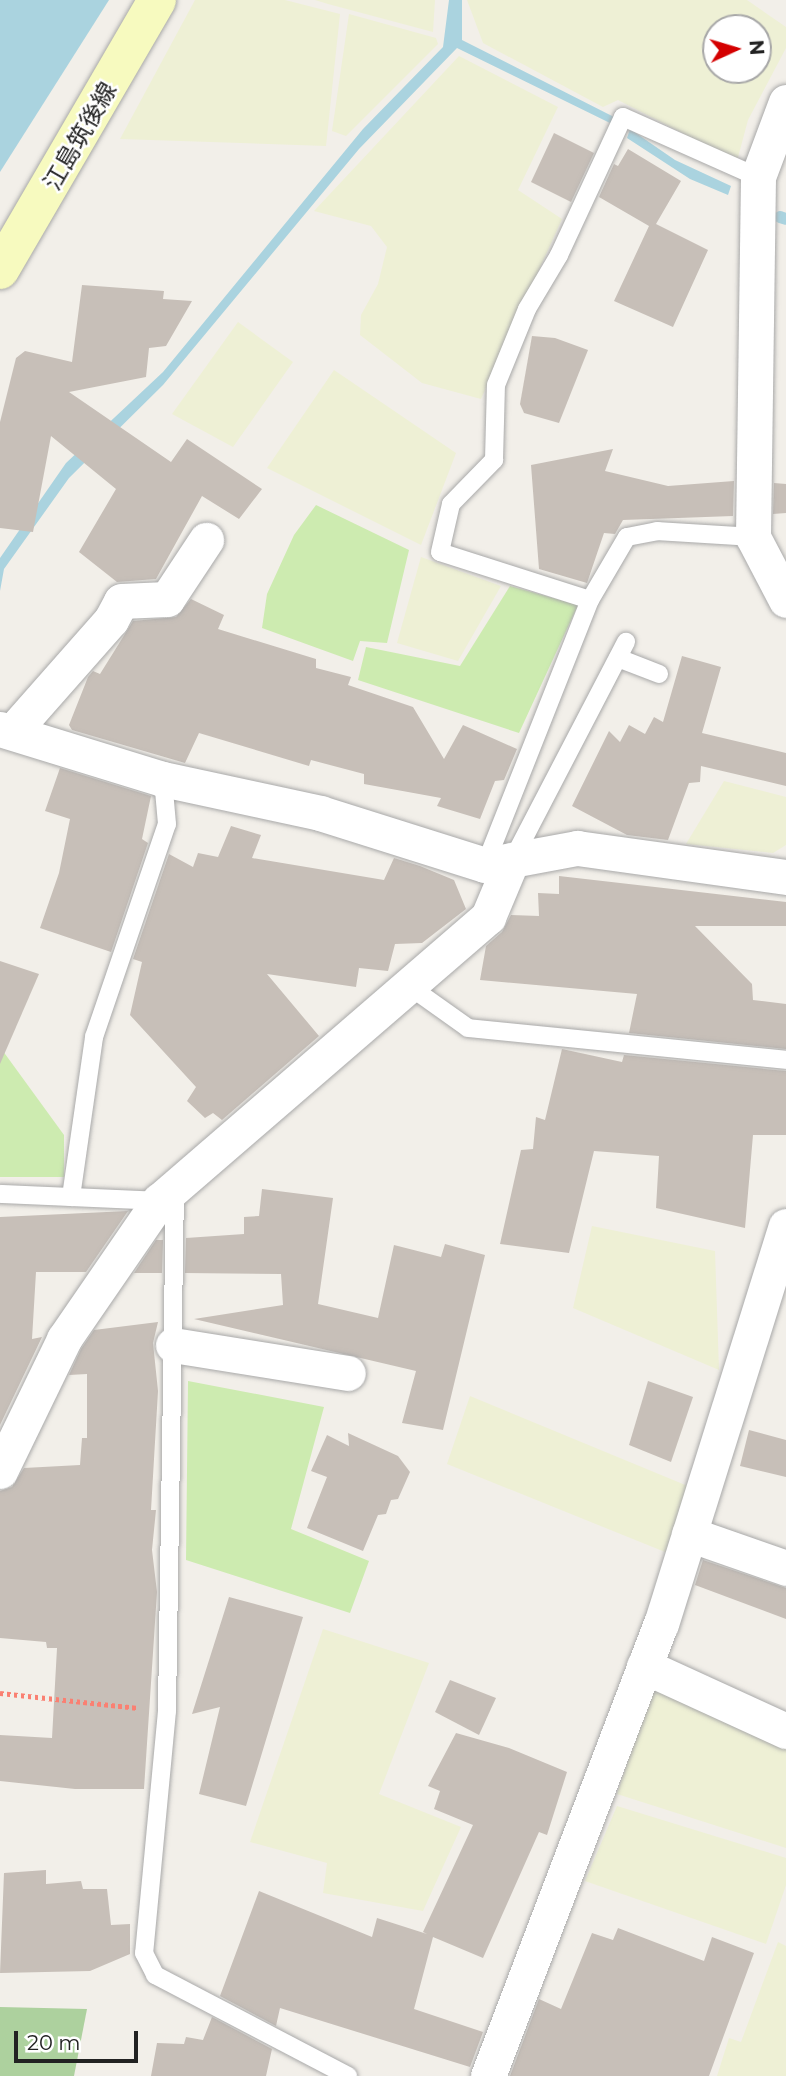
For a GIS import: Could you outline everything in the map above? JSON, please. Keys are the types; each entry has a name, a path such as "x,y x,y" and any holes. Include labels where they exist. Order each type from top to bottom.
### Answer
{"main road":[{"name":"江島筑後線","path":"0,270 157,0"}],"street":[{"path":"786,102 758,177 753,537 786,600"},
{"path":"206,540 167,599 121,601 111,620 6,730 163,779 320,813 499,862 578,848 786,877"},
{"path":"0,1471 64,1339 167,1194 488,917 499,862"},
{"path":"488,2076 644,1666 689,1534 786,1226"},
{"path":"173,1345 348,1373"},
{"path":"689,1534 786,1568"},
{"path":"644,1666 786,1731"}],"lane":[{"path":"590,600 440,552 451,504 494,460 496,385 527,309 559,256 623,117 758,177"},
{"path":"499,862 590,600 627,537 657,531 753,537"},
{"path":"499,862 622,650 659,674"},
{"path":"72,1198 94,1037 167,824 163,779"},
{"path":"409,986 468,1028 786,1060"},
{"path":"0,1195 72,1198 167,1194 173,1345 167,1711 144,1953 155,1975 348,2076"}],"path":[{"path":"0,1693 167,1711"}],"green space":[{"path":"195,0 285,0 340,14 326,146 120,139"},
{"path":"315,0 435,0 433,32 328,4"},
{"path":"467,0 747,0 767,14 702,14 702,84 767,84 748,120 737,161 618,100 603,107 483,43"},
{"path":"349,14 436,38 438,44 346,136 332,131"},
{"path":"772,17 786,27 786,48 772,75"},
{"path":"459,56 558,107 518,190 562,219 481,399 422,383 360,335 361,315 378,284 387,247 371,226 314,211"},
{"path":"238,322 293,362 233,447 172,414"},
{"path":"334,370 456,453 421,545 267,468"},
{"path":"316,505 409,550 387,643 360,641 353,661 262,628 267,594 294,535"},
{"path":"421,557 501,586 458,661 397,643"},
{"path":"510,586 578,605 519,733 358,680 366,647 460,666"},
{"path":"724,781 786,797 786,845 773,853 686,844"},
{"path":"0,1047 64,1135 64,1177 0,1177"},
{"path":"592,1226 715,1251 719,1370 573,1308"},
{"path":"188,1381 324,1407 291,1529 369,1561 350,1613 186,1560"},
{"path":"470,1396 695,1489 675,1556 447,1464"},
{"path":"323,1629 429,1663 379,1794 461,1827 423,1911 323,1893 327,1863 250,1842"},
{"path":"654,1683 786,1745 786,1848 617,1794"},
{"path":"617,1806 786,1858 786,1885 766,1944 585,1881"},
{"path":"778,1942 786,1946 786,2076 717,2076 729,2038 741,2042"},
{"path":"0,2007 87,2009 74,2076 0,2076"}],"water":[{"path":"0,0 109,0 0,172"},
{"path":"449,0 462,0 462,40 614,117 612,124 457,48 359,149 163,385 69,478 4,569 0,591 0,558 66,463 163,372 363,129 443,47"},
{"path":"630,129 675,160 731,186 728,195 690,179 627,138"}],"building":[{"path":"554,133 594,153 571,202 531,182"},
{"path":"628,149 681,181 656,224 708,250 673,327 614,301 649,226 599,197 614,164 618,166"},
{"path":"82,285 164,291 163,299 192,301 166,346 149,348 146,377 69,392 171,462 187,439 262,489 239,519 202,496 156,579 117,582 79,552 116,489 51,436 33,532 0,528 0,422 16,358 25,351 72,362"},
{"path":"532,336 555,338 588,350 559,423 524,413 520,404"},
{"path":"613,449 605,471 668,486 734,481 733,516 623,520 615,534 604,533 587,583 539,569 531,465"},
{"path":"774,483 786,484 786,513 773,514"},
{"path":"191,599 224,615 218,629 316,659 316,668 351,677 348,685 413,707 444,759 463,725 517,749 504,780 495,781 480,819 437,806 441,798 364,784 364,774 311,760 309,766 199,733 185,763 72,730 69,725 88,677 93,671 100,674 133,621 176,617"},
{"path":"682,656 721,667 702,733 786,753 786,786 701,766 700,782 689,783 668,840 627,835 572,806 609,731 620,742 629,725 645,734 654,717 663,722"},
{"path":"60,768 151,796 142,839 148,843 111,952 40,928 59,873 70,819 45,811"},
{"path":"231,826 261,835 252,858 384,880 394,858 420,866 454,880 466,909 422,943 395,944 388,971 359,968 356,987 267,974 319,1036 222,1120 213,1113 205,1118 187,1101 196,1087 130,1015 142,962 133,959 169,854 193,867 198,853 218,857"},
{"path":"559,876 786,902 786,926 695,926 752,984 753,1000 786,1004 786,1049 629,1033 637,994 480,980 486,946 502,932 511,915 539,916 538,893 559,894"},
{"path":"0,961 39,974 0,1064"},
{"path":"562,1049 622,1062 624,1055 786,1071 786,1135 753,1135 745,1228 656,1208 659,1156 594,1151 569,1253 500,1244 521,1150 533,1149 536,1117 545,1120"},
{"path":"262,1189 333,1198 318,1304 378,1318 394,1245 441,1257 445,1244 485,1255 443,1430 402,1423 416,1371 194,1319 283,1305 281,1274 185,1273 186,1238 244,1234 244,1217 259,1216"},
{"path":"128,1211 86,1272 36,1272 32,1339 42,1337 0,1425 0,1217"},
{"path":"156,1240 163,1240 162,1273 134,1273"},
{"path":"158,1322 153,1343 158,1391 151,1510 156,1510 152,1550 157,1592 144,1789 75,1789 0,1781 0,1735 52,1738 57,1648 47,1648 46,1642 0,1638 0,1491 12,1487 24,1468 80,1465 82,1438 87,1438 87,1374 69,1375 81,1349 94,1330"},
{"path":"648,1381 693,1397 671,1462 629,1445"},
{"path":"749,1430 786,1440 786,1477 740,1466"},
{"path":"348,1433 398,1456 410,1472 398,1499 391,1500 386,1514 378,1515 363,1551 307,1528 327,1477 311,1471 327,1435 349,1446"},
{"path":"703,1560 786,1588 786,1619 695,1585"},
{"path":"229,1597 303,1617 246,1806 199,1794 220,1707 192,1714"},
{"path":"450,1680 496,1698 479,1735 435,1712"},
{"path":"456,1733 509,1748 567,1772 547,1835 539,1832 483,1958 433,1937 414,2009 483,2032 470,2067 280,2008 276,2026 220,1996 259,1891 372,1937 377,1918 427,1934 423,1932 473,1825 434,1809 440,1791 428,1786"},
{"path":"46,1870 46,1884 81,1881 83,1889 107,1889 111,1925 130,1924 130,1954 90,1971 0,1973 4,1873"},
{"path":"618,1928 704,1961 712,1937 754,1953 709,2076 510,2076 539,1999 561,2009 592,1933 613,1940"},
{"path":"212,2017 272,2049 266,2076 151,2076 157,2043 184,2044 186,2037 203,2040"}],"waterway":[{"path":"780,217 786,219"}]}
